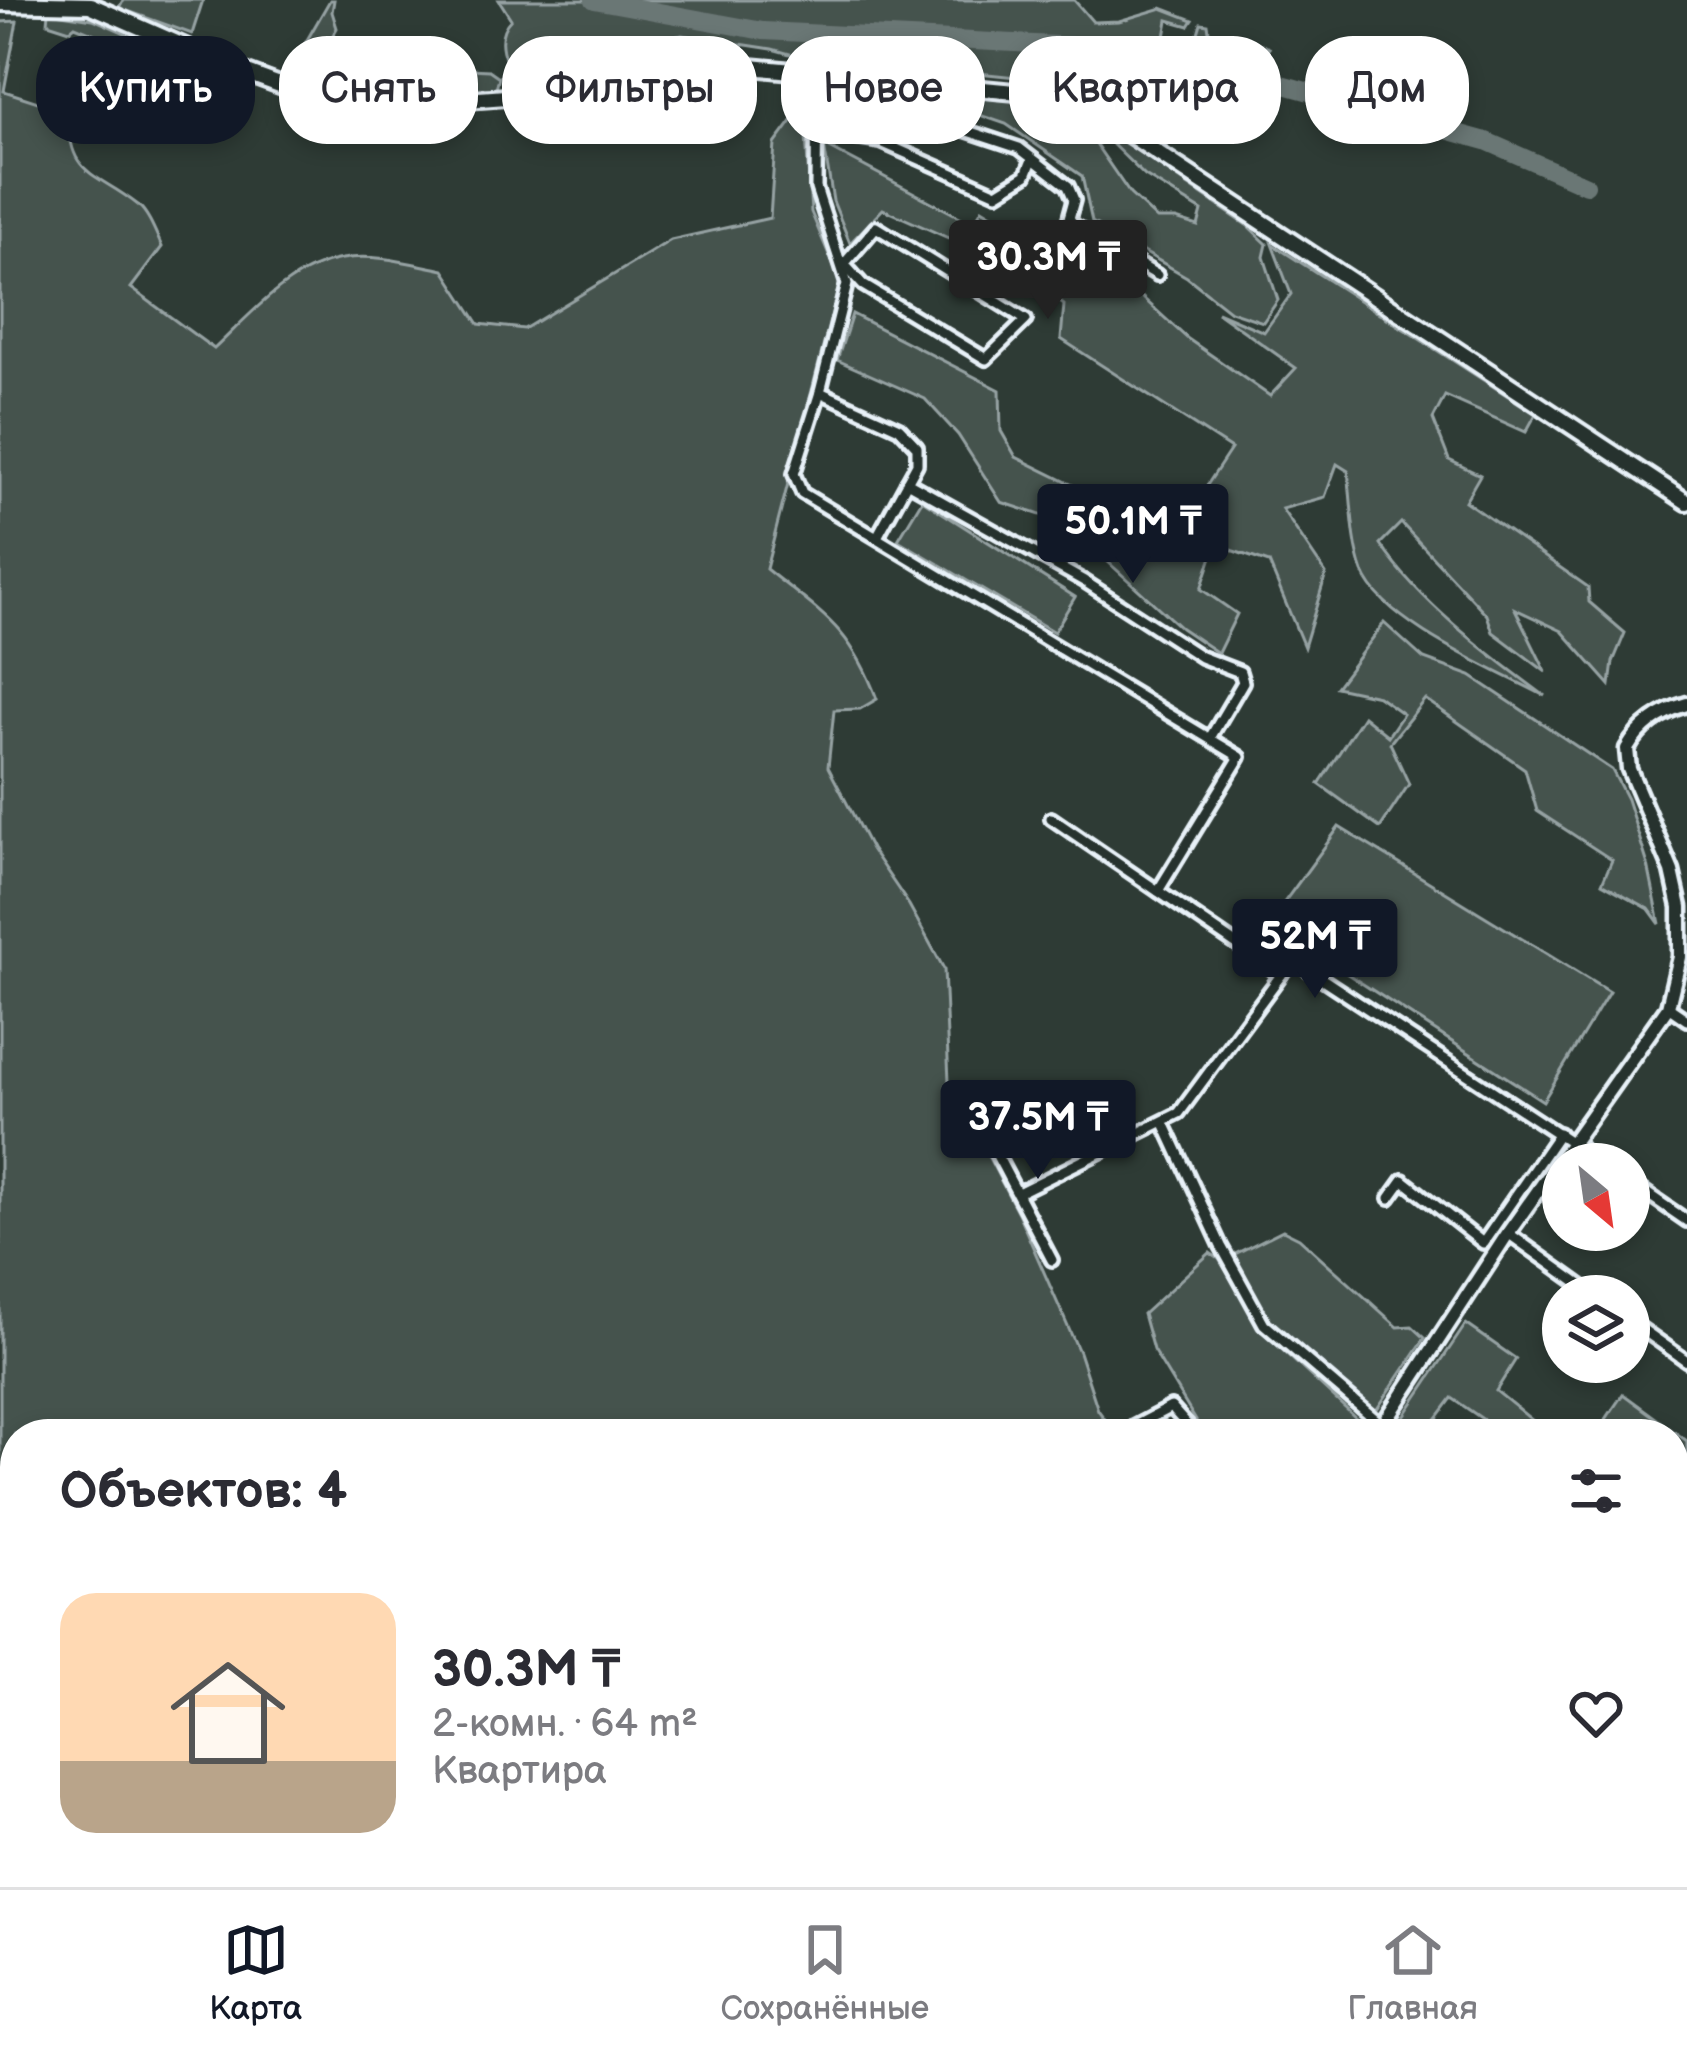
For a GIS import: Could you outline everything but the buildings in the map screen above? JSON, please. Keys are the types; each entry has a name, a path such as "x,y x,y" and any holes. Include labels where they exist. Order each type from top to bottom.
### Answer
{"main road":[{"path":"0,4 90,5 231,67 296,91 331,95 440,102 506,97 680,63 781,71"},
{"path":"985,89 1068,100 1103,117 1687,502"}],"street":[{"path":"985,137 1019,148 1068,186 1074,200 1069,218 1074,225 1157,275"},
{"path":"816,144 816,188 848,284 795,483 802,493 1240,757 1158,891"},
{"path":"881,144 997,193 1026,175 1032,160"},
{"path":"876,227 1026,320 986,359 863,285 844,264 876,227"},
{"path":"820,392 910,437 917,447 917,464 877,537"},
{"path":"908,482 1084,581 1201,657 1240,672 1243,682 1210,738"},
{"path":"1386,1419 1508,1233 1668,1007 1680,956 1680,874 1629,769 1628,749 1649,723 1687,704"},
{"path":"1052,818 1281,975"},
{"path":"1018,1193 1179,1113 1292,959 1572,1142"},
{"path":"1668,1007 1687,1020"},
{"path":"1164,1124 1264,1324 1367,1419"},
{"path":"982,1127 1052,1259"},
{"path":"1390,1198 1403,1180 1483,1243 1558,1133"},
{"path":"1650,1195 1687,1221"},
{"path":"1508,1233 1567,1275"},
{"path":"1650,1335 1687,1361"},
{"path":"1148,1419 1171,1407 1182,1419"}],"shaded area":[{"path":"123,0 203,0 192,34 119,8"},
{"path":"334,0 337,28 332,36 309,36"},
{"path":"499,0 1074,0 1093,22 1119,21 1162,8 1193,20 1189,26 1168,20 1165,36 1009,36 1009,76 985,74 985,36 781,36 781,52 757,47 757,36 502,36 511,19"},
{"path":"49,12 93,19 131,36 100,36 75,26 70,30 48,23"},
{"path":"17,21 4,91 36,101 36,144 72,144 87,170 142,209 162,247 131,288 214,349 288,282 323,264 367,257 444,270 479,324 524,329 671,240 770,218 775,144 781,136 781,144 807,144 811,212 840,281 766,569 845,638 877,699 860,709 834,710 828,767 944,969 949,1082 1018,1213 1105,1419 0,1419 0,22"},
{"path":"1201,23 1208,24 1210,36 1197,36"},
{"path":"478,69 499,77 496,89 478,88"},
{"path":"985,97 1009,98 1009,126 985,117"},
{"path":"1035,144 1096,144 1130,194 1157,219 1198,226 1202,211 1145,176 1112,144 1127,144 1248,226 1267,244 1264,257 1278,300 1263,322 1230,311 1187,277 1092,222 1082,176"},
{"path":"824,145 973,224 982,209 1091,275 1099,258 1188,339 1270,396 1296,368 1217,312 1264,332 1291,294 1272,244 1536,414 1526,432 1445,396 1433,419 1449,460 1480,475 1465,501 1588,587 1589,602 1625,633 1610,685 1562,631 1515,609 1546,672 1493,632 1487,615 1401,523 1380,544 1396,566 1456,626 1545,696 1444,644 1393,610 1363,572 1348,471 1337,464 1325,497 1282,509 1326,574 1304,647 1269,563 1216,545 1201,589 1237,614 1218,653 1181,628 1065,523 1001,502 958,435 925,399 837,360 852,314 1000,390 1001,431 1016,457 1174,535 1231,449 1061,339 1064,305 1016,268 883,209 850,243 833,201"},
{"path":"922,500 1075,597 1054,632 898,540"},
{"path":"1384,623 1424,659 1471,676 1612,770 1627,799 1648,865 1660,924 1649,909 1602,883 1612,860 1537,811 1525,769 1425,699 1390,743 1409,784 1380,828 1319,784 1363,716 1388,736 1403,714 1378,696 1336,687"},
{"path":"1339,827 1609,992 1543,1101 1269,923"},
{"path":"1283,1230 1299,1238 1398,1327 1412,1326 1425,1338 1375,1412 1268,1318 1231,1256"},
{"path":"1210,1253 1219,1259 1263,1332 1357,1419 1195,1419 1153,1350 1143,1314"},
{"path":"1466,1324 1516,1359 1496,1391 1531,1419 1482,1419 1452,1398 1436,1419 1402,1419"},
{"path":"1623,1394 1657,1419 1606,1419"}],"waterway":[{"path":"594,0 763,31 1077,46 1209,64 1486,141 1586,185"}]}
